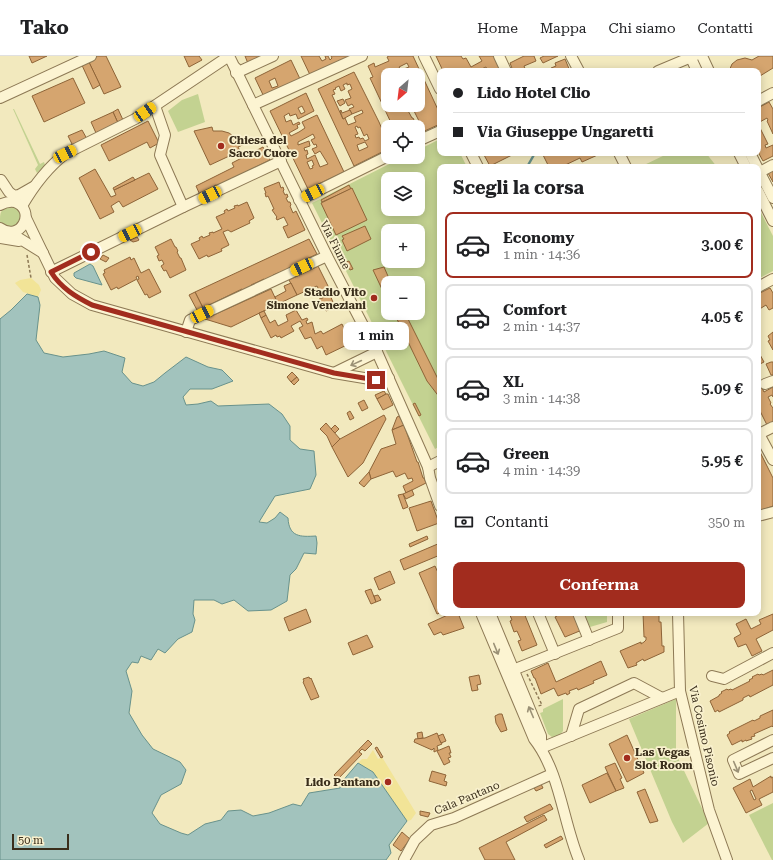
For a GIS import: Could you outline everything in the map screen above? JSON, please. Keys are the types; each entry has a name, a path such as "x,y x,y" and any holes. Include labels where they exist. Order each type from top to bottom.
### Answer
{"street":[{"path":"2,95 91,56"},
{"path":"22,206 34,186 57,160 65,154 135,119 229,56"},
{"name":"Via Fiume","path":"229,56 236,73 282,161 327,256 377,352 428,467"},
{"path":"234,56 236,73 273,56"},
{"path":"253,105 362,56"},
{"path":"424,56 437,83"},
{"path":"499,56 505,68"},
{"path":"571,56 577,68"},
{"path":"702,56 708,68"},
{"path":"665,68 692,57 697,68"},
{"path":"761,100 773,94"},
{"path":"155,106 165,135 160,155 183,207"},
{"path":"425,138 437,132"},
{"path":"300,200 381,160"},
{"path":"51,272 183,207 282,161"},
{"path":"761,169 773,165"},
{"path":"761,176 773,198"},
{"path":"0,179 9,192 14,196 19,195 34,186"},
{"path":"0,179 2,204 13,202 22,206 26,218 55,278 72,294 92,305 334,373 376,380 389,378"},
{"path":"761,197 773,221"},
{"path":"4,230 18,230 25,223 26,218"},
{"path":"4,230 43,253"},
{"path":"0,238 25,242"},
{"path":"186,332 190,320 327,256"},
{"path":"761,285 773,279"},
{"path":"334,373 377,352"},
{"path":"761,432 773,427"},
{"path":"761,438 773,460"},
{"path":"428,467 437,462"},
{"path":"428,467 437,478"},
{"path":"428,467 437,498"},
{"path":"761,515 773,512"},
{"path":"483,616 541,736 541,748 564,807 579,860"},
{"path":"491,616 510,672"},
{"path":"539,616 554,654"},
{"path":"579,616 589,640"},
{"path":"510,672 618,628 618,616"},
{"name":"Via Cosimo Pisonio","path":"678,616 680,690 709,810 727,860"},
{"path":"712,676 724,679 773,653"},
{"path":"571,736 579,709 634,683 662,698"},
{"path":"541,748 675,693"},
{"path":"773,740 733,760 739,774 773,758"},
{"name":"Cala Pantano","path":"404,860 415,840 431,825 454,818 552,774"}],"path":[{"path":"27,255 31,278"},
{"path":"526,671 542,705 536,707"}],"green space":[{"path":"198,94 205,122 178,132 168,111 182,100"},
{"path":"13,109 40,164 44,162 45,165 37,173 35,169 38,165"},
{"name":"Stadio Vito Simone Veneziani","path":"437,140 437,156 462,156 466,164 437,164 437,448 435,449 312,203 389,164 425,164 425,146"},
{"path":"663,156 708,156 715,164 646,164"},
{"path":"10,206 17,208 21,213 20,224 10,229 0,222 0,216 4,209"},
{"path":"761,213 773,236 773,271 761,277"},
{"path":"584,616 607,616 607,622 590,627"},
{"path":"563,699 563,731 559,736 552,737 548,734 540,713 543,712 543,709"},
{"path":"676,699 676,754 709,823 683,843 672,822 629,719"},
{"path":"773,803 773,860 772,860 749,815"}],"sand":[{"path":"31,278 39,285 41,290 38,297 23,292 15,283 20,280"},
{"name":"Lido Pantano","path":"373,750 378,759 382,757 416,813 411,820 407,821 373,772 358,763 362,759 367,759"}],"water":[{"path":"90,264 93,266 102,285 76,278 74,276 74,273"},
{"path":"27,294 38,297 40,305 36,340 44,353 63,357 104,351 125,358 122,372 132,383 143,386 154,382 186,357 208,367 222,370 233,381 212,389 190,389 183,397 186,405 211,401 218,406 269,404 282,414 290,426 290,440 300,449 314,451 316,475 310,489 275,496 259,522 267,523 275,518 280,512 288,518 291,529 296,534 300,536 316,536 316,554 304,553 296,569 290,575 287,601 271,610 248,611 234,600 222,604 214,600 194,600 193,614 195,620 192,632 178,639 165,653 158,649 151,660 141,656 138,663 132,662 126,671 132,691 129,713 142,735 153,749 180,762 186,770 181,784 161,795 152,813 160,824 188,835 205,824 221,820 228,811 241,810 253,816 269,813 293,804 301,806 309,793 340,788 341,783 358,763 373,772 407,821 389,845 391,853 386,860 0,860 0,319"}],"building":[{"path":"29,56 47,56 32,63"},
{"path":"90,56 106,56 121,87 104,94 87,58"},
{"path":"184,56 199,56 202,60 189,67"},
{"path":"245,56 268,56 249,66"},
{"path":"301,56 319,56 322,61 326,59 325,56 328,56 330,60 332,58 331,56 350,56 311,77"},
{"path":"389,56 413,56 419,68 406,68 409,67 407,63 399,67 400,68 381,68 381,101 370,78 373,77 368,66 374,63 375,67 389,61 387,57"},
{"path":"436,56 461,56 463,59 466,58 471,67 482,61 479,56 494,56 500,68 486,67 442,68"},
{"path":"524,56 534,56 536,61 524,66 525,68 512,68 510,63"},
{"path":"544,56 558,56 543,63 540,58"},
{"path":"759,56 773,56 773,68 761,75 761,68 730,68 732,64 737,60 745,58 752,60"},
{"path":"87,58 100,85 93,89 80,61"},
{"path":"565,59 569,68 551,68 556,66 555,63"},
{"path":"291,60 301,81 265,99 255,78","holes":["275,78 278,86 272,88 269,81"]},
{"path":"354,72 381,127 381,152 354,166 318,89","holes":["347,83 347,85 350,84 352,89 348,91 351,98 345,100 348,106 352,104 354,107 349,109 352,114 362,110 363,113 354,117 356,122 348,125 345,118 343,119 332,95 335,94 333,90 336,89 335,88 339,86 341,91 345,89 343,85","357,126 358,128 360,127 364,136 367,134 369,139 365,141 363,138 356,138 355,135 358,134 355,127","365,142 368,147 359,151 357,145"]},
{"path":"73,78 85,103 44,122 32,96"},
{"path":"425,82 437,108 437,125 425,131 425,120 418,120 414,112 425,112"},
{"path":"306,93 314,111 298,119 296,114 290,116 289,113 284,116 286,122 291,120 293,125 299,122 300,124 297,125 298,128 289,133 291,136 299,132 305,128 302,122 317,115 344,172 308,189 270,111","holes":["302,106 305,112 301,114 298,108","313,134 315,138 311,140 317,147 312,149 315,154 320,151 328,164 320,167 315,155 307,159 307,150 305,151 304,148 310,146 309,141 298,145 298,142","312,160 314,165 312,166 313,168 310,169 307,162"]},
{"path":"343,99 345,103 340,106 337,101"},
{"path":"769,102 773,109 773,134 767,118 761,121 761,106"},
{"path":"118,109 123,120 118,123 113,112"},
{"path":"341,110 342,113 350,110 352,114 343,119"},
{"path":"113,112 118,123 96,133 91,122"},
{"path":"386,112 409,112 414,120 390,120"},
{"path":"148,121 159,143 150,148 147,142 109,161 101,145"},
{"name":"Chiesa del Sacro Cuore","path":"212,127 213,131 229,133 236,138 240,136 245,144 238,147 240,151 210,165 194,131"},
{"path":"82,130 87,139 73,146 68,136"},
{"path":"761,130 768,144 765,145 766,148 773,145 773,156 763,161 760,156"},
{"path":"263,147 270,160 217,186 214,186 214,188 200,195 196,186 234,167 232,163"},
{"path":"485,156 510,156 494,164 489,164"},
{"path":"544,156 595,156 582,162 580,158 567,164 548,164"},
{"path":"95,169 111,197 116,195 114,190 149,173 158,189 123,207 119,201 111,206 114,212 100,219 79,178"},
{"path":"773,170 773,182 768,173"},
{"path":"133,177 135,180 114,190 113,188"},
{"path":"279,182 281,188 283,187 285,195 287,194 288,197 286,198 288,202 290,202 293,213 296,211 305,230 288,238 283,227 288,225 284,217 277,220 268,196 266,197 264,188"},
{"path":"349,185 351,189 322,202 321,200"},
{"path":"352,188 367,220 336,235 321,203"},
{"path":"247,202 254,218 249,221 250,223 231,232 228,230 223,232 229,245 221,249 222,251 199,259 191,244 200,240 199,238 202,236 203,238 210,235 209,233 222,229 216,217 225,213 224,211 227,209 228,211 235,208 234,206"},
{"path":"365,226 371,239 347,251 342,240 344,239 342,236"},
{"path":"137,237 139,240 137,241 133,242 130,240"},
{"path":"171,239 186,270 170,278 166,270 164,271 161,266 164,264 162,260 159,261 157,256 159,255 155,247"},
{"path":"309,239 317,254 294,265 294,267 273,275 264,281 264,279 251,285 252,287 243,291 242,289 203,308 195,292"},
{"path":"103,255 109,258 106,262 100,259"},
{"path":"130,257 131,260 134,258 141,273 149,269 161,292 149,298 147,294 145,295 137,280 139,279 138,276 136,277 137,279 118,289 117,287 111,290 103,274 105,273 104,270"},
{"path":"349,261 353,269 350,270 346,262"},
{"path":"318,266 332,294 330,295 335,307 326,311 319,299 323,298 317,286 297,295 289,280"},
{"path":"384,268 388,276 381,276 381,287 373,270"},
{"path":"291,283 297,295 278,304 275,297 286,291 284,286"},
{"path":"770,288 773,293 773,308 769,310 766,305 761,308 761,292"},
{"path":"271,289 278,304 231,327 205,319"},
{"path":"195,292 203,308 197,310 189,295"},
{"path":"296,310 302,320 307,318 307,324 312,322 315,334 321,331 323,334 342,324 351,343 326,355 322,346 317,349 311,337 305,339 299,328 303,326 300,321 291,326 294,331 281,338 280,336 277,337 276,335 271,338 261,318 266,315 270,323 275,320 278,326 288,321 286,315"},
{"path":"264,311 266,315 261,318 259,313"},
{"path":"397,320 408,320 437,377 437,394 427,381"},
{"path":"773,332 773,350 768,341 770,340 768,336"},
{"path":"761,356 764,362 761,364"},
{"path":"773,362 773,375 771,375 766,364"},
{"path":"292,372 297,377 291,382 287,377"},
{"path":"297,377 299,380 294,385 291,382"},
{"path":"761,386 764,392 773,387 773,397 772,395 768,397 773,408 773,422 767,425 761,413"},
{"path":"384,391 386,394 377,399 375,395"},
{"path":"388,394 393,405 383,410 377,399"},
{"path":"364,400 368,408 362,411 358,403"},
{"path":"415,403 421,415 419,416 413,404"},
{"path":"350,411 354,418 350,420 347,413"},
{"path":"384,415 386,419 363,463 348,477 332,447 340,439"},
{"path":"399,416 404,425 392,430 397,417"},
{"path":"326,423 340,439 332,447 327,436 320,429"},
{"path":"335,425 339,429 335,433 331,429"},
{"path":"404,425 426,483 406,493 403,486 413,481 412,478 408,479 405,473 396,477 393,471 371,479 369,472 381,449 396,444 392,430"},
{"path":"761,454 773,478 773,506 761,510"},
{"path":"369,472 371,479 364,487 359,483"},
{"path":"412,490 414,495 406,499 403,494"},
{"path":"403,494 408,507 403,509 398,495"},
{"path":"431,501 437,518 437,524 417,531 409,508"},
{"path":"427,536 428,539 410,547 409,544"},
{"path":"437,544 437,556 404,570 400,560"},
{"path":"435,566 437,570 437,614 419,573"},
{"path":"390,571 395,583 379,590 374,578"},
{"path":"371,589 376,602 371,604 365,591"},
{"path":"378,595 381,600 376,602 374,596"},
{"path":"306,609 311,622 289,631 284,618"},
{"path":"773,614 773,630 756,639 762,651 752,656 746,644 738,647 734,638 741,634 736,624 746,619 751,629 761,624 759,620"},
{"path":"445,616 459,616 464,628 443,635 441,632 434,635 428,624"},
{"path":"510,616 525,616 537,645 522,651 518,641 521,640 517,631 514,632 510,621 512,620"},
{"path":"576,616 582,630 565,637 555,617"},
{"path":"643,616 659,616 664,652 644,661 643,659 636,663 637,665 628,668 620,651 641,642 641,644 646,640 646,637 644,637"},
{"path":"367,635 373,647 353,655 348,643"},
{"path":"601,661 607,675 578,690 577,688 569,691 570,693 567,695 566,693 558,696 554,688 541,694 531,671 548,663 556,682"},
{"path":"773,670 773,685 750,697 749,695 743,698 743,700 719,712 718,710 715,712 710,701 719,696 722,693 721,692 727,689 732,690 750,681 749,680 753,678 752,677 758,674 763,675"},
{"path":"479,675 481,684 477,685 478,690 472,691 469,677"},
{"path":"309,677 310,679 311,678 319,697 311,700 303,682 303,679"},
{"path":"773,710 773,727 772,726 754,734 755,736 751,737 752,739 742,742 742,740 732,745 727,735 730,733 729,732 760,718 760,716"},
{"path":"502,714 507,730 501,732 496,723 495,716"},
{"path":"422,732 423,738 418,739 417,733"},
{"path":"437,733 442,744 437,746 438,750 434,752 434,748 432,750 414,742 415,739 425,738"},
{"path":"443,734 446,741 441,743 438,736"},
{"name":"Las Vegas Slot Room","path":"627,735 644,773 627,782 609,744"},
{"path":"368,740 372,744 365,751 362,749 359,752 362,754 338,779 334,775"},
{"path":"449,746 451,753 449,753 451,757 448,758 450,762 444,765 437,751"},
{"path":"377,747 383,757 381,758 375,748"},
{"path":"615,763 622,778 620,779 624,788 616,791 605,767"},
{"path":"432,771 446,775 444,781 447,782 446,786 429,781"},
{"path":"607,773 616,791 590,803 582,785"},
{"path":"771,776 771,778 773,777 773,792 759,799 762,805 746,813 733,788 750,779 753,787","holes":["752,790 756,799 754,800 750,791"]},
{"path":"541,784 543,788 536,791 534,788"},
{"path":"645,789 658,821 650,823 637,792"},
{"path":"550,804 553,809 527,822 524,817"},
{"path":"420,811 430,813 428,817 420,815"},
{"path":"544,815 547,820 506,842 515,860 485,860 479,848"},
{"path":"402,832 410,839 401,851 393,845"},
{"path":"561,836 563,839 546,848 544,845"}],"waterway":[{"path":"529,164 533,156"}],"place":[{"name":"Chiesa del Sacro Cuore","path":"221,146"},
{"name":"Stadio Vito Simone Veneziani","path":"374,298"},
{"name":"Las Vegas Slot Room","path":"627,758"},
{"name":"Lido Pantano","path":"388,782"}],"route":[{"path":"91,252 51,272 55,278 72,294 92,305 334,373 376,380"}]}
